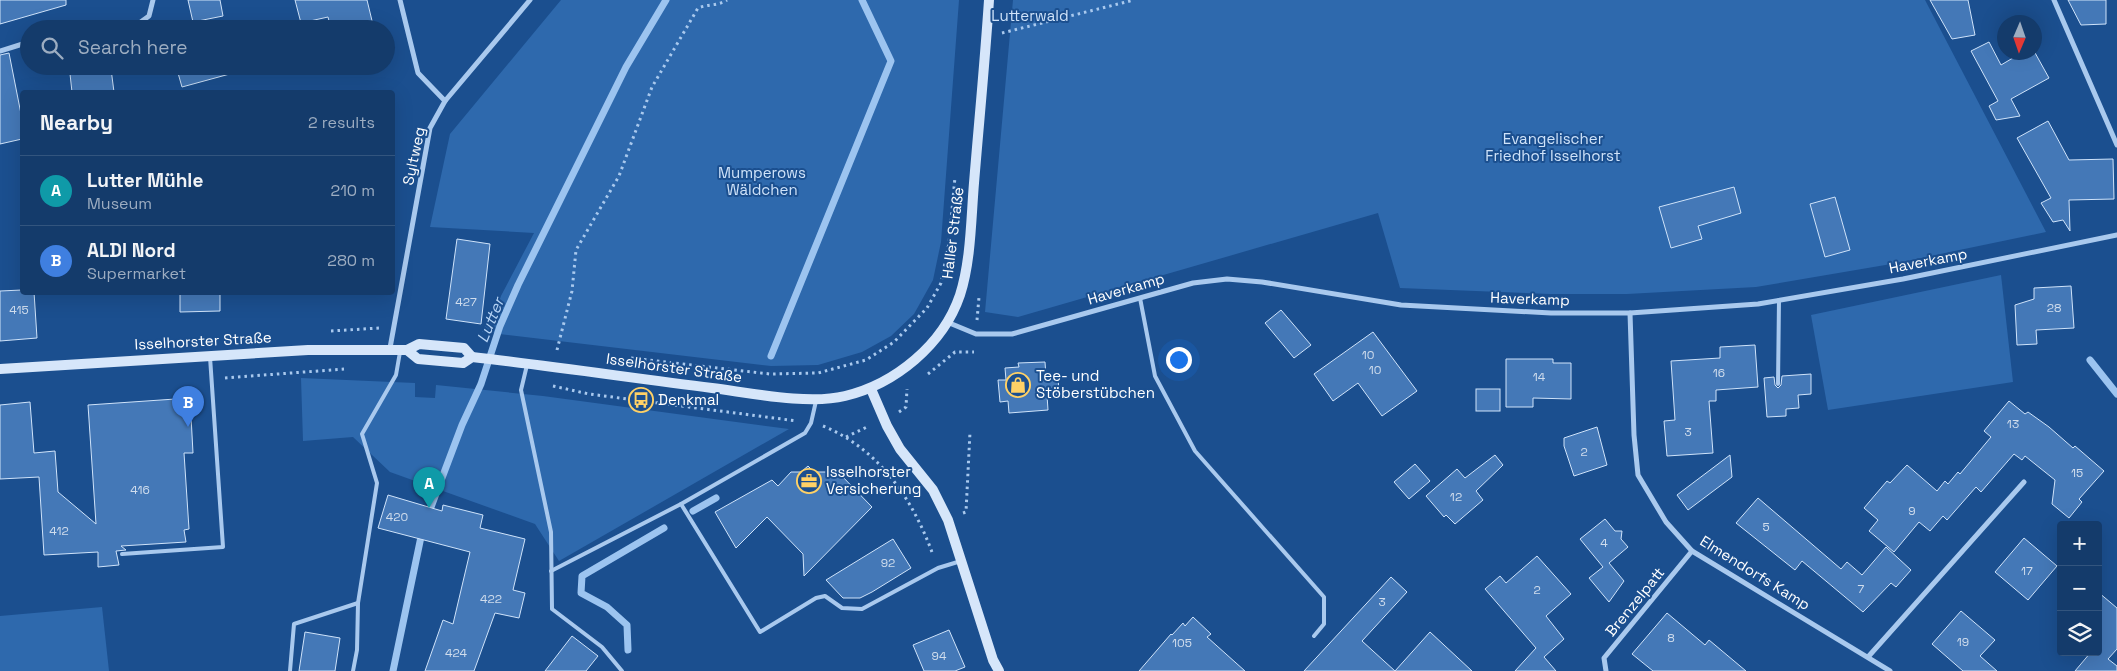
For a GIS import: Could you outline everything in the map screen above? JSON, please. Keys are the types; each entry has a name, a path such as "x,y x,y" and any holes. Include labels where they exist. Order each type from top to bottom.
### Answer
{"street":[{"path":"143,20 148,16 153,0"},
{"path":"400,0 418,73 445,101"},
{"name":"Syltweg","path":"399,349 430,128 445,101 530,0"},
{"name":"Haller Straße","path":"871,389 897,375 929,345 946,322 960,295 969,247 989,0"},
{"path":"2054,0 2117,145"},
{"path":"0,51 20,45"},
{"name":"Haverkamp","path":"946,322 976,334 1012,334 1193,283 1227,279 1262,282 1401,305 1551,314 1630,314 1758,304 1903,279 2117,235"},
{"name":"Elmendorfs Kamp","path":"1630,314 1634,435 1638,475 1666,522 1692,551 1890,671"},
{"name":"Isselhorster Straße","path":"0,369 308,350 399,349 419,344 464,348 472,357"},
{"name":"Isselhorster Straße","path":"399,349 418,359 463,363 472,357 767,395 816,399 843,397 871,389"},
{"path":"871,389 883,419 896,441 933,490 948,520 993,660 999,671"},
{"path":"1868,657 2024,482"},
{"name":"Brenzelpatt","path":"1606,671 1604,658 1692,551"}],"lane":[{"path":"1140,298 1156,376 1196,451 1324,597 1324,624 1314,636"},
{"path":"1778,384 1779,300"},
{"path":"353,671 357,650 358,603 377,483 362,434 396,375 399,349"},
{"path":"122,554 223,547 210,355"},
{"path":"527,363 521,390 551,532 552,609 602,647 622,671"},
{"path":"551,570 681,504 805,433 811,423 816,399"},
{"path":"681,504 760,632 816,598 825,596 842,608 862,609 938,568 962,561"},
{"path":"290,671 294,624 358,603"}],"path":[{"path":"557,350 572,291 576,250 619,176 652,87 698,8 706,4 720,4 727,0"},
{"path":"1004,32 1134,0"},
{"path":"624,357 770,374 818,374 866,360 894,342 927,308 941,283 949,243 955,176"},
{"path":"548,348 566,351"},
{"path":"921,379 955,352 974,352"},
{"path":"212,379 347,369"},
{"path":"524,379 588,394 811,423 842,433 870,455 895,480 913,508 927,537 938,568"},
{"path":"907,389 914,384"},
{"path":"948,520 966,512 970,432"}],"green space":[{"name":"Mumperows Wäldchen","path":"561,0 959,0 941,242 933,280 914,314 891,336 862,352 818,365 771,366 482,332 534,233 430,227 450,134"},
{"name":"Evangelischer Friedhof Isselhorst","path":"1013,0 1925,0 2046,232 1897,263 1756,287 1627,294 1550,294 1400,288 1378,213 1018,317 985,312"},
{"path":"2001,275 2013,382 1828,410 1811,315"},
{"path":"301,378 415,383 415,397 435,398 436,385 543,396 789,429 559,561 535,524 390,472 353,437 303,441"},
{"path":"102,607 109,671 0,671 0,616"}],"building":[{"path":"0,0 66,0 66,5 0,24"},
{"path":"188,0 220,0 223,16 193,20"},
{"path":"295,0 367,0 372,20 329,20 328,17 314,20 300,20"},
{"path":"1930,0 1968,0 1975,35 1952,39"},
{"path":"2068,0 2106,0 2106,24 2081,25"},
{"path":"1989,42 2001,65 2009,60 2039,60 2049,78 2011,99 2020,116 1996,120 1989,106 1998,101 1971,51"},
{"path":"9,53 20,109 20,139 0,144 0,55"},
{"path":"70,75 112,75 114,90 72,90"},
{"path":"179,75 226,75 182,87"},
{"path":"2048,121 2069,160 2113,159 2114,199 2069,200 2070,231 2063,220 2053,222 2041,203 2051,198 2017,138"},
{"path":"1734,187 1741,213 1698,226 1702,239 1671,248 1659,207"},
{"path":"1835,197 1850,250 1825,257 1810,204"},
{"path":"457,239 490,244 481,324 446,319"},
{"path":"2071,286 2074,328 2036,330 2037,344 2017,345 2015,305 2034,299 2034,288"},
{"path":"20,290 20,295 34,295 37,338 0,341 0,291"},
{"path":"180,295 220,295 220,311 180,312"},
{"path":"1281,310 1311,345 1294,358 1265,323"},
{"path":"1373,332 1417,391 1382,416 1358,383 1333,401 1314,374"},
{"path":"1755,345 1758,387 1716,390 1716,401 1709,401 1713,453 1667,456 1664,421 1675,420 1671,361 1720,358 1720,347"},
{"path":"1506,359 1553,359 1553,363 1571,363 1571,399 1533,398 1533,407 1506,407"},
{"path":"1045,362 1046,377 1058,376 1059,394 1047,395 1048,410 1009,413 1008,401 1000,402 998,380 1006,380 1005,368 1019,367 1018,363"},
{"path":"1811,374 1811,394 1798,395 1799,408 1786,409 1786,416 1767,417 1764,378 1774,377 1775,385 1778,388 1781,385 1782,376"},
{"path":"1476,389 1500,389 1500,411 1476,411"},
{"path":"190,398 193,453 184,453 189,529 184,530 186,542 121,546 126,550 116,551 119,565 98,567 98,552 44,555 39,477 0,479 0,405 30,402 34,453 55,451 58,492 96,524 88,405"},
{"path":"2009,401 2025,414 2028,412 2049,427 2073,448 2075,446 2104,471 2079,499 2082,502 2069,518 2052,504 2055,480 2025,456 2022,460 2014,454 1981,492 1976,487 1947,520 1943,516 1930,531 1919,522 1894,552 1869,531 1878,520 1864,508 1887,481 1890,483 1907,465 1937,491 1945,481 1948,484 1958,472 1960,474 1991,437 1984,431"},
{"path":"1597,427 1607,465 1574,476 1564,446 1564,438"},
{"path":"1495,455 1503,465 1476,491 1483,500 1455,524 1446,515 1444,517 1426,496 1457,469 1465,478"},
{"path":"1730,455 1732,477 1688,510 1677,495"},
{"path":"1415,464 1430,481 1409,499 1394,482"},
{"path":"808,466 814,472 838,472 872,507 804,576 803,554 767,517 736,548 715,512 772,480 778,486 791,472 801,472"},
{"path":"388,495 442,511 443,505 483,515 480,528 525,539 513,590 525,593 519,618 495,613 474,671 425,671 443,620 453,624 470,552 378,528"},
{"path":"1758,498 1841,569 1847,562 1862,575 1886,547 1911,570 1896,587 1891,583 1863,612 1802,561 1795,570 1736,523"},
{"path":"1605,519 1615,531 1622,531 1621,539 1628,547 1609,563 1624,581 1609,602 1589,578 1603,567 1580,539"},
{"path":"2024,538 2057,566 2028,600 1995,572"},
{"path":"893,539 911,568 872,592 860,598 843,598 826,580"},
{"path":"1537,556 1571,594 1546,616 1564,639 1544,657 1556,671 1515,671 1536,648 1485,589 1500,576 1506,583"},
{"path":"1391,577 1407,592 1362,641 1395,671 1304,671"},
{"path":"2102,595 2117,608 2117,649 2108,659 2117,666 2117,671 2075,671 2088,656 2102,656"},
{"path":"1961,611 1995,640 1980,656 1997,671 1963,671 1932,644"},
{"path":"1667,613 1705,645 1709,640 1746,671 1653,671 1632,654"},
{"path":"1193,617 1211,634 1207,637 1245,671 1139,671 1171,634 1183,623 1185,626"},
{"path":"949,630 965,667 955,671 924,671 913,645"},
{"path":"305,632 340,638 335,671 299,671"},
{"path":"1430,632 1472,671 1395,671"},
{"path":"572,636 598,656 586,671 545,671"}],"waterway":[{"name":"Lutter","path":"428,515 462,425 481,384 500,326 518,285 626,67 666,0"},
{"path":"771,356 891,61 862,0"},
{"path":"2090,360 2117,394"},
{"path":"693,511 716,498"},
{"path":"628,650 627,625 607,607 581,593 582,576 664,528"},
{"name":"Lutter","path":"393,671 422,532"}],"place":[{"name":"Tee- und Stöberstübchen","path":"1018,385"},
{"name":"Denkmal","path":"641,400"},
{"name":"ALDI Nord","path":"188,427"},
{"name":"Isselhorster Versicherung","path":"809,481"},
{"name":"Lutter Mühle","path":"429,508"}],"park label":[{"name":"Lutterwald","path":"1030,16"}]}
